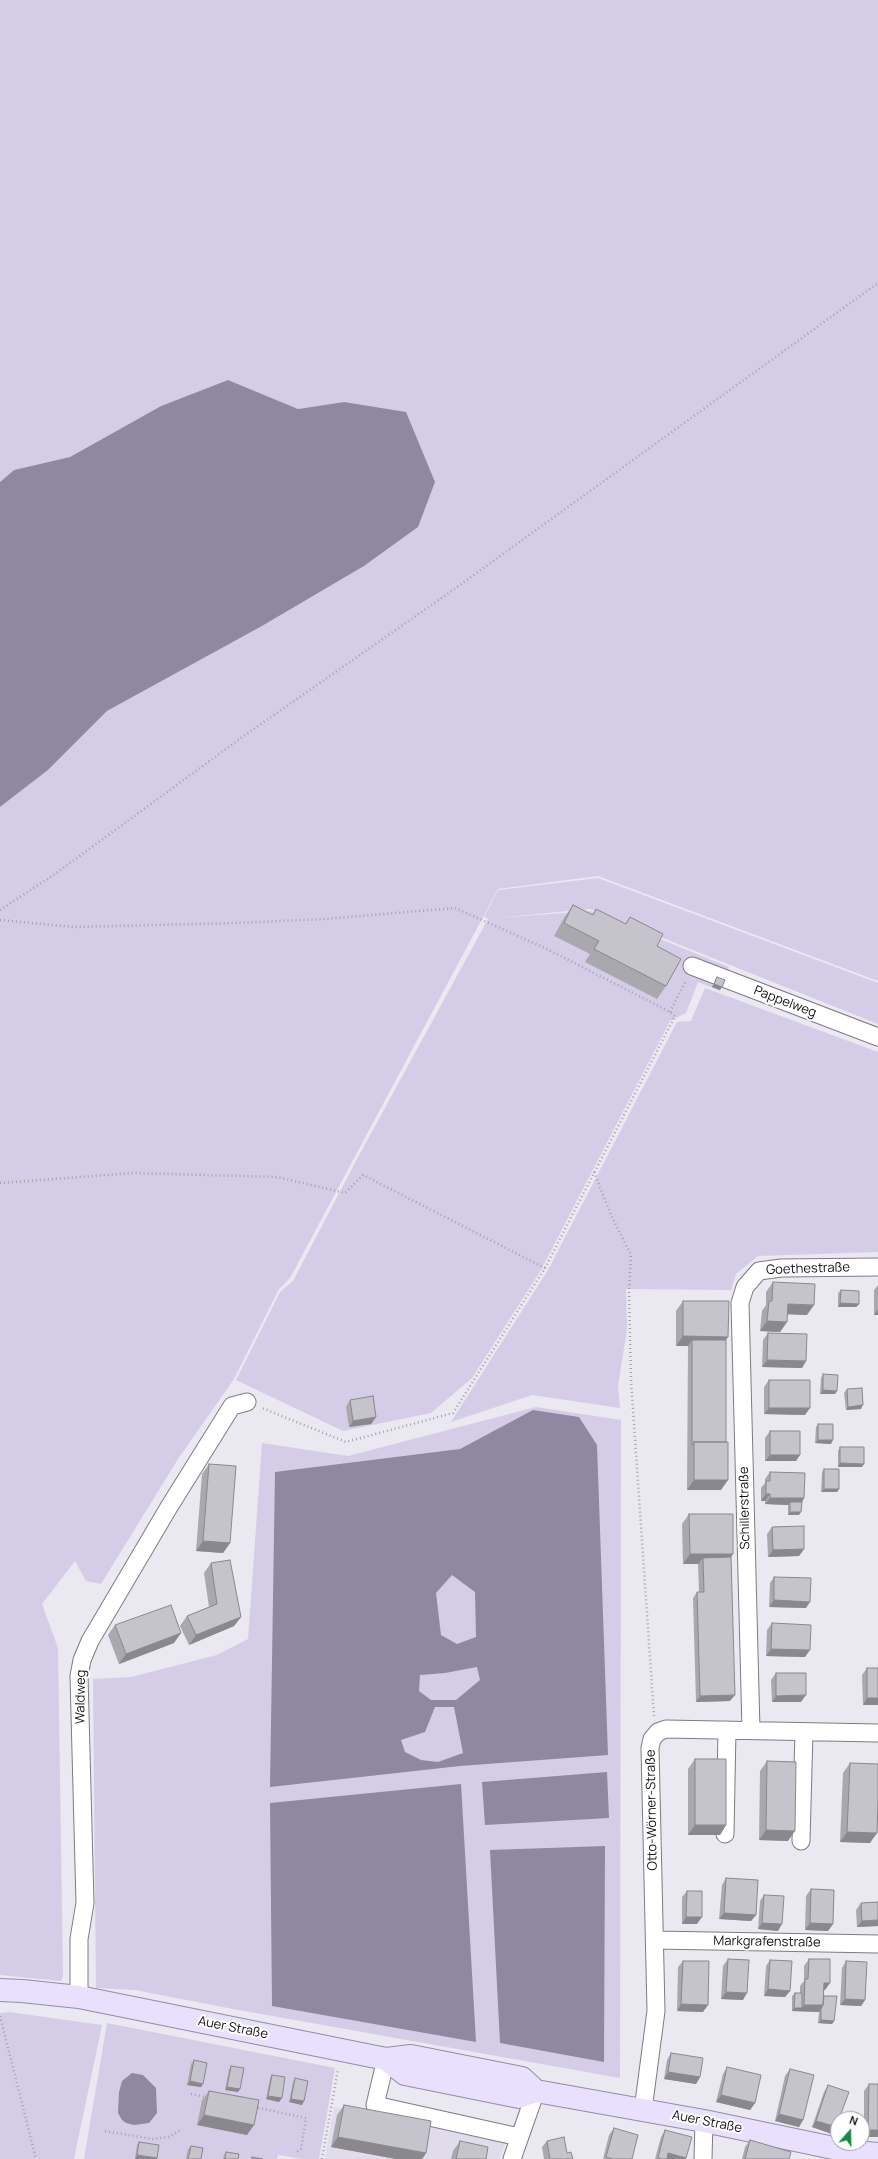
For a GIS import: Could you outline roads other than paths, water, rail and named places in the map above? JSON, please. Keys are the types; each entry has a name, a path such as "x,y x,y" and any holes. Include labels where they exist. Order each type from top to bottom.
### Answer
{"main road":[{"name":"Auer Straße","path":"0,1990 79,1997 386,2059 411,2056 522,2078 536,2091 704,2121 848,2151 878,2154"}],"street":[{"name":"Pappelweg","path":"692,966 878,1037"},
{"name":"Goethestraße","path":"745,1287 759,1271 781,1268 878,1267"},
{"name":"Schillerstraße","path":"745,1287 740,1303 751,1730"},
{"name":"Waldweg","path":"79,1997 79,1939 84,1903 79,1676 82,1660 90,1641 168,1507 232,1406 247,1402"},
{"name":"Otto-Wörner-Straße","path":"643,2110 656,2011 650,1748 652,1739 658,1732 666,1729 878,1733"},
{"path":"725,1834 728,1730"},
{"path":"801,1841 804,1732"},
{"name":"Markgrafenstraße","path":"655,1940 878,1944"},
{"path":"386,2059 375,2105 519,2137"},
{"path":"512,2159 536,2091"},
{"path":"703,2159 704,2121"}]}
